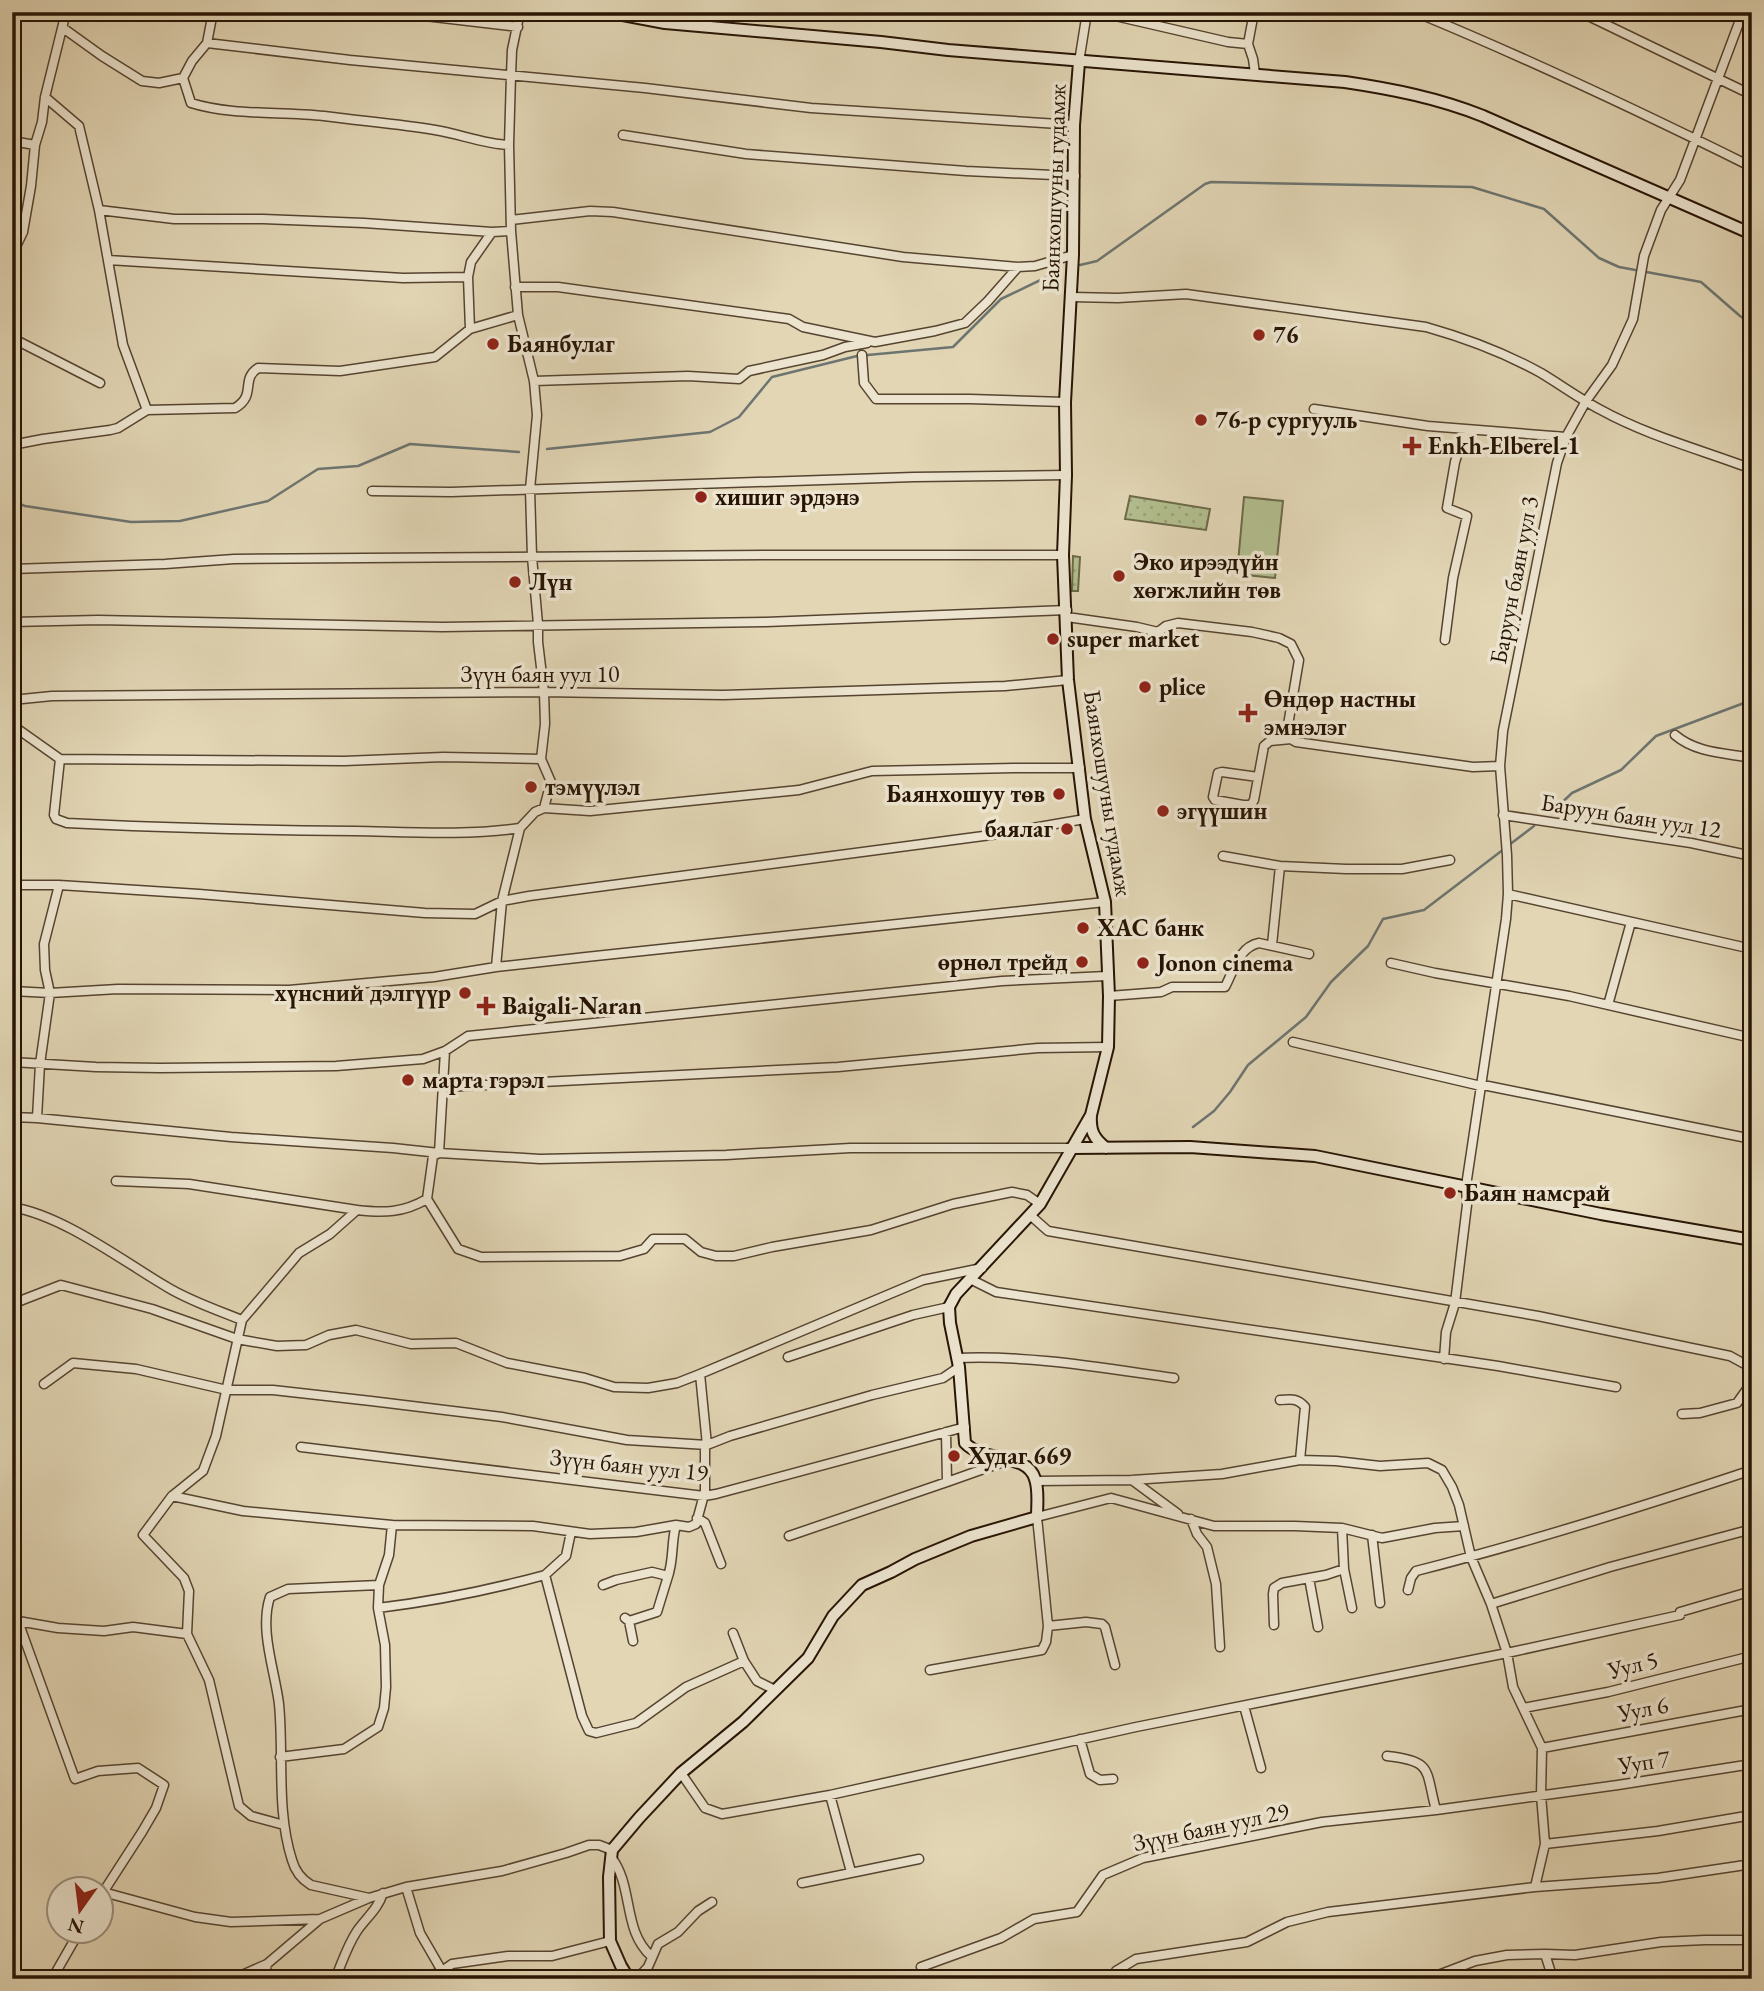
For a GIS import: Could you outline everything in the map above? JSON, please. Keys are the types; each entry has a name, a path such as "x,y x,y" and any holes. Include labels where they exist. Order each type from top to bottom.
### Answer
{"street":[{"path":"12,255 23,232 28,211 35,145 66,12"},
{"path":"214,12 207,43 192,61 183,78 191,103 218,109 299,113 436,130 488,143 509,145"},
{"path":"391,12 517,27"},
{"path":"520,12 510,75 511,231 518,314 534,381 537,415 530,489 532,557 544,692 545,724 541,759 551,782 544,808"},
{"path":"607,12 665,23 1079,62 1087,12"},
{"path":"1098,12 1228,42 1248,44"},
{"path":"1254,12 1248,44 1255,74"},
{"path":"1415,12 1514,54 1752,167"},
{"path":"1580,12 1752,95"},
{"name":"Баруун баян уул 3","path":"1444,1359 1446,1332 1455,1303 1467,1205 1466,1186 1508,894 1500,766 1503,731 1557,463 1566,437 1624,342 1633,319 1644,256 1661,210 1681,180 1742,12"},
{"path":"63,28 142,81 159,83 183,78"},
{"path":"207,43 811,107 1074,125"},
{"name":"Баянхошууны гудамж","path":"949,1307 956,1294 1040,1204 1091,1115 1108,1047 1105,902 1085,819 1068,680 1063,555 1065,402 1072,297 1074,125 1079,62 1255,74 1378,87 1444,102 1506,125 1752,234"},
{"path":"45,97 79,126 99,210 122,345 148,410"},
{"path":"622,135 746,153 966,171 1075,176"},
{"path":"12,141 35,145"},
{"path":"99,210 174,219 263,219 511,231"},
{"path":"511,220 590,211 613,212 903,257 1018,267 1073,259"},
{"path":"470,329 468,278 471,262 492,232"},
{"path":"108,260 403,278 468,278"},
{"path":"534,381 688,376 739,379 749,371 823,355 845,347 965,323 1018,267"},
{"path":"515,287 558,287 789,319 803,327 876,342"},
{"path":"1072,297 1118,298 1186,294 1426,327 1461,337 1504,355 1539,372 1602,411 1638,427 1752,469"},
{"path":"12,445 118,428 148,410 236,408 247,398 249,378 258,368 340,371 435,357 470,329 518,314"},
{"path":"12,338 100,383"},
{"path":"862,355 864,383 876,399 1065,402"},
{"path":"1314,409 1465,430 1566,437"},
{"path":"1445,640 1453,578 1467,516 1447,509 1455,462 1465,430"},
{"path":"372,491 451,492 914,477 1066,475"},
{"path":"12,569 234,559 1063,555"},
{"path":"1067,614 1158,632 1166,626 1178,623 1279,638 1291,644 1299,660 1287,732 1290,739 1296,743 1473,767 1500,766"},
{"name":"Зүүн баян уул 10","path":"12,622 98,620 442,627 1067,614"},
{"name":"Зүүн баян уул 10","path":"12,700 52,696 544,692 723,695 1005,686 1068,680"},
{"path":"12,724 60,760 344,761 443,757 541,759"},
{"path":"1675,735 1694,747 1752,758"},
{"path":"1258,777 1218,773 1213,797 1215,800 1251,805 1254,800 1264,746 1270,741 1290,739"},
{"path":"60,760 54,815 56,819 67,823 175,829 457,831 520,828"},
{"path":"496,967 502,901 520,828 535,812 544,808 590,811 799,790 872,772 1080,768"},
{"name":"Баруун баян уул 12","path":"1503,815 1752,856"},
{"path":"12,885 59,885 199,894 475,915 502,901 542,894 991,835 1085,819"},
{"path":"1223,856 1280,866 1402,869 1450,860"},
{"path":"1272,946 1280,866"},
{"path":"37,1118 40,1064 50,993 44,944 59,885"},
{"path":"1508,894 1752,948"},
{"path":"12,991 50,993 118,989 289,990 434,977 496,967 1105,902"},
{"path":"1608,1005 1630,922"},
{"path":"1109,996 1161,992 1172,987 1225,987 1244,949 1259,943 1309,954"},
{"path":"1391,963 1569,996 1752,1038"},
{"path":"12,1062 160,1068 336,1066 423,1059 445,1051 468,1036 1002,981 1107,976"},
{"path":"1293,1042 1481,1086 1752,1139"},
{"path":"444,1087 825,1068 1038,1048 1108,1047"},
{"path":"439,1153 445,1051"},
{"path":"1091,1115 1092,1133 1097,1142 1106,1148"},
{"path":"12,1118 541,1159 726,1155 850,1148 1190,1147 1315,1156 1656,1224 1752,1240"},
{"path":"439,1153 433,1156 427,1199 458,1249 481,1257 620,1256 644,1250 653,1239 672,1238 685,1239 701,1252 716,1256 734,1256 871,1230 953,1204 1012,1192 1027,1195 1040,1204"},
{"path":"116,1181 189,1184 386,1213 414,1207 427,1199"},
{"path":"12,1207 48,1218 130,1263 168,1289 242,1320"},
{"path":"284,1825 251,1816 239,1806 209,1680 187,1634 189,1591 184,1578 144,1535 172,1496 202,1471 216,1436 242,1320 299,1253 330,1234 357,1210"},
{"path":"1030,1215 1048,1231 1538,1316 1730,1356 1752,1368"},
{"path":"12,1304 61,1285 152,1309 237,1339 276,1346 306,1345 329,1335 356,1330 411,1344 456,1343 507,1363 585,1378 614,1387 648,1388 677,1383 700,1374 923,1280 983,1267"},
{"path":"970,1279 996,1292 1498,1366 1616,1387"},
{"path":"788,1357 913,1315 949,1307 958,1363 965,1443 972,1450 1019,1462 1031,1469 1036,1481 1048,1626 1042,1650 930,1670"},
{"path":"44,1384 73,1363 136,1369 227,1390 273,1390 372,1401 502,1417 626,1440 706,1445 872,1395 943,1378 958,1363 979,1357 1058,1361 1174,1378"},
{"path":"172,1496 243,1511 392,1525 533,1526 590,1534 676,1525 689,1527 696,1524 705,1491 706,1445 700,1374"},
{"path":"1682,1414 1700,1413 1737,1403 1752,1382"},
{"path":"1280,1400 1292,1399 1305,1407 1300,1460"},
{"name":"Зүүн баян уул 19","path":"301,1447 704,1496 965,1427"},
{"path":"946,1432 947,1482"},
{"path":"789,1536 1009,1460"},
{"path":"1036,1481 1132,1480 1222,1474 1300,1460 1380,1466 1428,1463 1442,1470 1452,1487 1471,1557 1491,1604 1507,1653 1513,1687 1542,1748 1541,1795 1545,1844 1535,1887"},
{"path":"1408,1590 1416,1571 1659,1501 1752,1470"},
{"path":"1132,1480 1181,1517"},
{"path":"629,1979 610,1941 608,1877 612,1853 681,1773 743,1722 808,1658 832,1616 862,1585 971,1536 1111,1498 1214,1526 1342,1528 1382,1538 1435,1528 1464,1526"},
{"path":"697,1518 705,1523 721,1564"},
{"path":"1191,1519 1207,1547 1216,1584 1220,1647"},
{"path":"280,1757 344,1749 378,1727 384,1709 386,1687 385,1646 378,1608 379,1585 389,1555 392,1525"},
{"path":"633,1641 627,1620 657,1612 672,1564 676,1525"},
{"path":"1342,1528 1344,1569 1352,1608"},
{"path":"1491,1604 1610,1567 1752,1529"},
{"path":"378,1608 429,1602 545,1575 566,1556 571,1532"},
{"path":"1372,1535 1380,1603"},
{"path":"1274,1625 1274,1588 1282,1583 1344,1569"},
{"path":"603,1585 652,1572 668,1576 669,1573"},
{"path":"545,1575 582,1716 589,1731 596,1733 636,1723 686,1687 744,1661"},
{"path":"1309,1578 1318,1627"},
{"path":"369,1898 321,1888 303,1880 290,1857 284,1825 279,1704 269,1652 266,1608 270,1597 288,1588 379,1585"},
{"path":"681,1773 705,1808 722,1814 831,1796 1080,1739 1507,1653 1680,1615 1680,1612 1752,1591"},
{"path":"113,1876 156,1808 164,1785 138,1769 98,1771 75,1779 18,1621 58,1628 103,1631 133,1627 187,1634"},
{"path":"1048,1626 1102,1623 1115,1665"},
{"path":"733,1633 744,1661 757,1681 775,1690"},
{"name":"Уул 5","path":"1523,1708 1608,1692 1752,1656"},
{"path":"1244,1706 1261,1768"},
{"name":"Уул 6","path":"1542,1748 1752,1709"},
{"path":"1080,1739 1090,1774 1100,1780 1113,1779"},
{"path":"1387,1756 1411,1759 1422,1765 1428,1772 1436,1810"},
{"name":"Ууп 7","path":"1541,1795 1752,1764"},
{"name":"Зүүн баян уул 29","path":"920,1967 1001,1938 1034,1919 1077,1912 1103,1875 1143,1858 1322,1822 1541,1795"},
{"path":"831,1796 851,1872"},
{"path":"1545,1844 1658,1831 1752,1815"},
{"path":"233,1979 267,1964 320,1919 369,1898 406,1887 502,1871 599,1844 612,1853 619,1868 632,1925 642,1948 651,1956"},
{"path":"802,1883 919,1859"},
{"path":"1114,1979 1116,1971 1136,1959 1247,1942 1287,1922 1328,1912 1535,1887 1658,1878 1752,1864"},
{"path":"406,1887 420,1933 443,1975"},
{"path":"335,1979 349,1944 374,1911 383,1894"},
{"path":"116,1897 182,1914 231,1922 320,1919"},
{"path":"637,1979 648,1967 658,1944 678,1932 698,1911 712,1902"},
{"path":"1427,1979 1475,1961 1507,1955 1575,1955 1661,1942 1752,1940"},
{"path":"423,1979 443,1975 452,1964 508,1956 552,1956 610,1941"},
{"path":"52,1979 71,1946"},
{"path":"1545,1954 1553,1979"},
{"path":"264,1979 267,1964"}],"green space":[{"path":"1130,496 1210,509 1206,530 1125,519"},
{"path":"1244,497 1283,501 1275,578 1237,574"},
{"path":"1073,556 1080,557 1078,591 1072,591"}],"waterway":[{"path":"1080,265 1097,261 1211,182 1472,187 1544,209 1599,258 1619,267 1701,282 1752,324"},
{"path":"547,449 710,432 739,417 772,377 857,356 953,347 1001,299 1055,273"},
{"path":"12,501 25,506 131,522 180,521 268,501 318,469 358,466 410,444 519,452"},
{"path":"1552,812 1572,793 1621,770 1656,736 1752,700"},
{"path":"1509,845 1534,826"},
{"path":"1193,1127 1214,1111 1248,1065 1306,1017 1331,982 1368,946 1383,919 1424,910 1504,849"}],"place":[{"name":"76","path":"1259,335"},
{"name":"Баянбулаг","path":"493,344"},
{"name":"76-р сургууль","path":"1201,420"},
{"name":"Enkh-Elberel-1","path":"1412,446"},
{"name":"хишиг эрдэнэ","path":"701,497"},
{"name":"Эко ирээдүйн хөгжлийн төв","path":"1119,576"},
{"name":"Лүн","path":"515,582"},
{"name":"super market","path":"1053,639"},
{"name":"plice","path":"1145,687"},
{"name":"Өндөр настны эмнэлэг","path":"1248,713"},
{"name":"тэмүүлэл","path":"531,787"},
{"name":"Баянхошуу төв","path":"1059,794"},
{"name":"эгүүшин","path":"1163,811"},
{"name":"баялаг","path":"1067,829"},
{"name":"ХАС банк","path":"1083,928"},
{"name":"өрнөл трейд","path":"1082,962"},
{"name":"Jonon cinema","path":"1143,963"},
{"name":"хүнсний дэлгүүр","path":"465,993"},
{"name":"Baigali-Naran","path":"486,1006"},
{"name":"марта гэрэл","path":"408,1080"},
{"name":"Баян намсрай","path":"1450,1193"},
{"name":"Худаг 669","path":"954,1456"}]}
